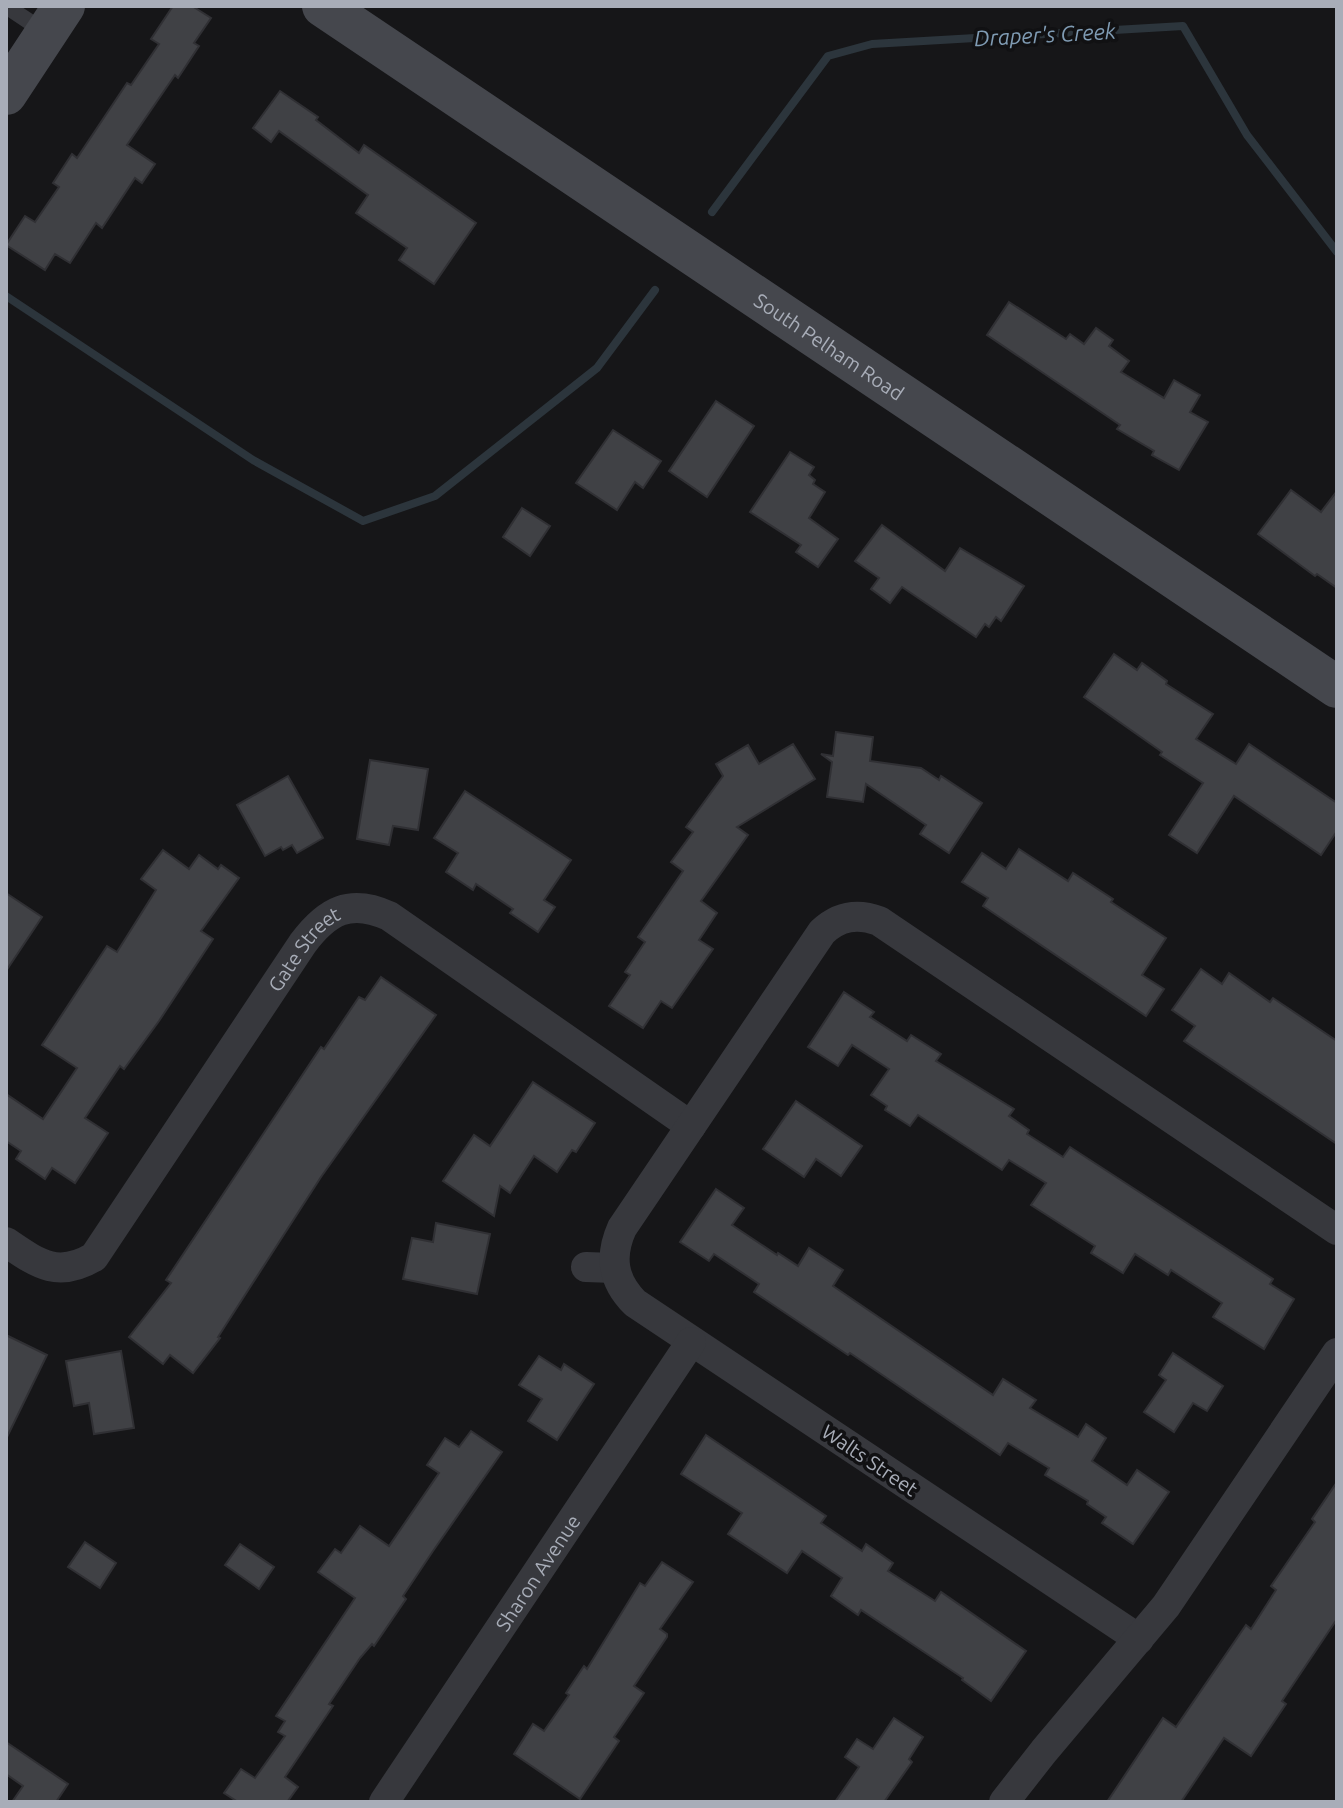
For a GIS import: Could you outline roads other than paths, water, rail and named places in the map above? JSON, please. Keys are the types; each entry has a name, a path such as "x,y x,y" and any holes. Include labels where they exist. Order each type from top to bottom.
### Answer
{"main road":[{"name":"South Pelham Road","path":"323,6 1337,687"},
{"path":"6,94 55,20"}],"street":[{"name":"Walts Street","path":"1139,1639 691,1342 635,1303 600,1268 613,1254 622,1228 822,932 849,904 879,921 1337,1230"},
{"name":"Gate Street","path":"6,1242 73,1277 94,1257 311,932 333,913 347,908 376,910 389,916 691,1126"},
{"name":"Sharon Avenue","path":"384,1802 691,1342"},
{"path":"1004,1802 1166,1606 1337,1353"}],"lane":[{"path":"6,6 55,20"}],"waterway":[{"name":"Draper's Creek","path":"712,212 828,56 872,44 1183,26 1247,135 1337,252"},
{"path":"6,296 253,460 363,521 435,496 597,368 655,290"}]}
